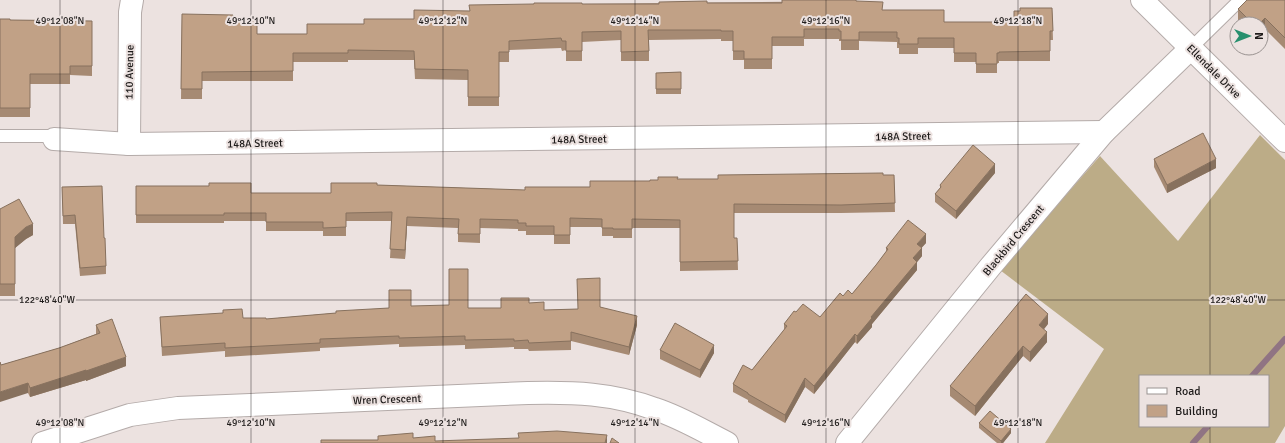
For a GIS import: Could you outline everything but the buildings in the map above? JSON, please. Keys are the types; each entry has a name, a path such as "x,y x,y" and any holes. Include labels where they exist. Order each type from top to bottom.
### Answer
{"street":[{"name":"110 Avenue","path":"128,144 132,0"},
{"name":"Ellendale Drive","path":"1142,0 1284,139"},
{"name":"Blackbird Crescent","path":"847,443 990,268 1104,132 1191,48"},
{"name":"148A Street","path":"54,139 128,144 1104,132"},
{"name":"Wren Crescent","path":"43,443 130,415 178,408 572,392 630,401 656,409 727,443"}],"lane":[{"path":"1191,48 1240,0"},
{"path":"0,136 48,136 54,139"}],"shaded area":[{"path":"1260,135 1285,160 1285,426 1275,443 1045,443 1104,349 1000,270 1100,156 1178,241"}],"waterway":[{"path":"1253,375 1285,339"},
{"path":"1193,443 1207,427"}]}
